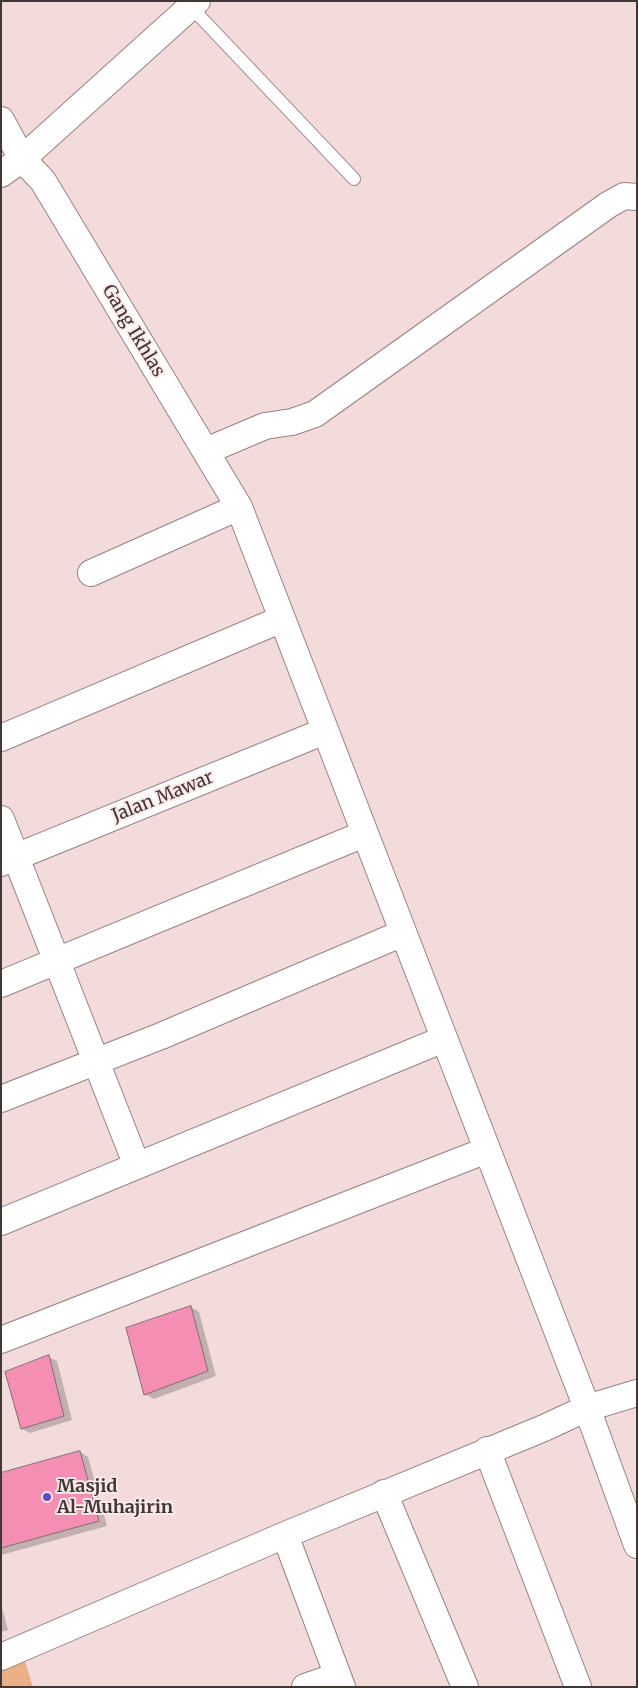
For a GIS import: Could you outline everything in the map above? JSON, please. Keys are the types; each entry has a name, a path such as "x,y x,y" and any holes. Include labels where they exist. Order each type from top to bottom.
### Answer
{"street":[{"path":"1,174 22,159 193,4"},
{"name":"Gang Ikhlas","path":"1,120 22,159 43,181 239,507 587,1408 637,1545"},
{"path":"206,451 265,426 292,422 315,414 608,205 624,196 637,197"},
{"path":"91,573 239,507"},
{"path":"1,738 282,620"},
{"name":"Jalan Mawar","path":"9,860 325,731"},
{"path":"1,819 9,860 57,961 137,1166"},
{"path":"1,984 364,834"},
{"path":"1,1099 403,933"},
{"path":"1,1222 444,1039"},
{"path":"1,1340 487,1150"},
{"path":"1,1657 384,1493 544,1428 587,1408 637,1393"},
{"path":"487,1450 578,1687"},
{"path":"384,1493 465,1687"},
{"path":"285,1535 340,1681 306,1687"}],"lane":[{"path":"193,4 354,179"}],"shaded area":[{"path":"23,1655 33,1687 1,1687 1,1665"}],"building":[{"path":"191,1306 208,1371 144,1395 126,1328"},
{"path":"49,1355 64,1416 21,1429 5,1372"},
{"name":"Masjid Al-Muhajirin","path":"80,1451 99,1521 1,1548 1,1473"}],"place":[{"name":"Masjid Al-Muhajirin","path":"47,1497"}]}
